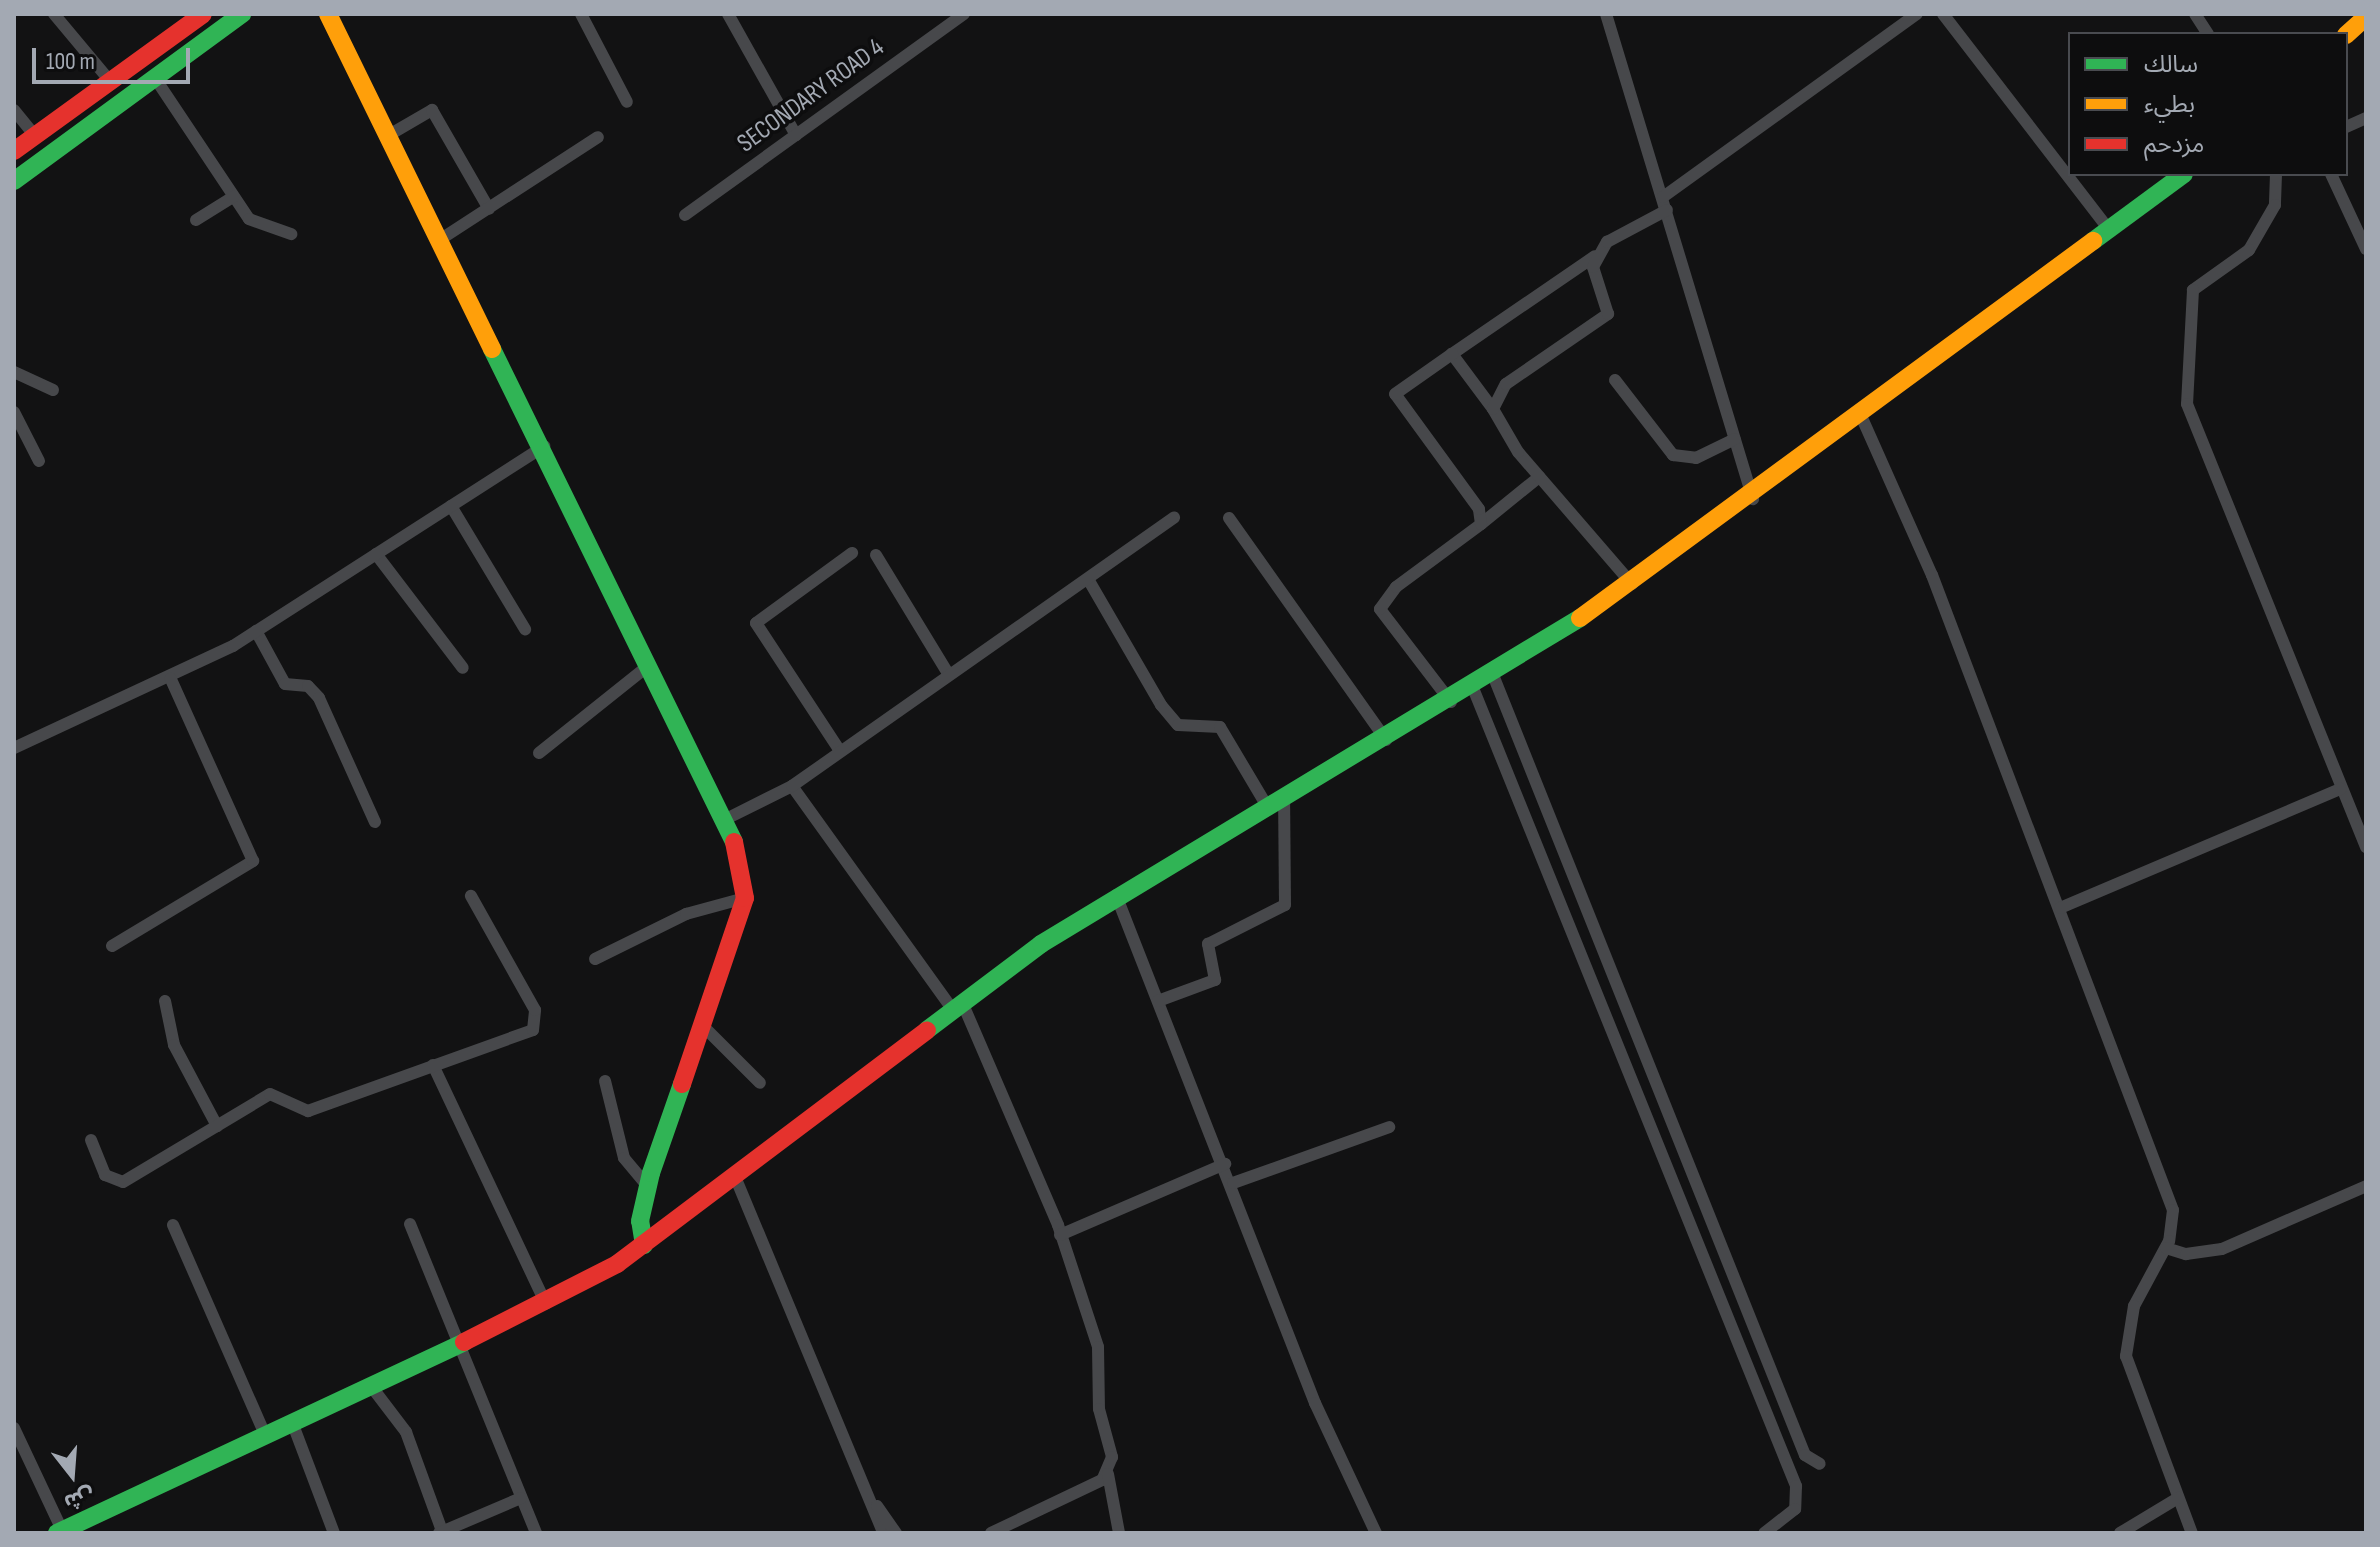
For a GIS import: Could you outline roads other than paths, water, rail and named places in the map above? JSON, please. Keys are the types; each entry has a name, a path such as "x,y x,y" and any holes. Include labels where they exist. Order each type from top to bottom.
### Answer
{"main road":[{"path":"14,151 203,14"},
{"path":"14,181 242,14"},
{"path":"328,14 544,446 648,666 728,818 745,898 648,1187 644,1245"},
{"path":"2348,33 2366,17"},
{"path":"60,1532 546,1304 644,1245 736,1179 957,1005 1116,895 1451,702 1632,584 1753,499 2181,176"}],"street":[{"path":"54,14 110,81"},
{"path":"581,14 627,102"},
{"path":"728,14 796,135"},
{"name":"SECONDARY ROAD 4","path":"685,215 964,14"},
{"path":"1606,14 1753,499"},
{"path":"1663,197 1917,14"},
{"path":"1943,14 2110,231"},
{"path":"2195,14 2207,32"},
{"path":"155,78 249,219 291,234"},
{"path":"14,110 35,136"},
{"path":"389,135 432,110 489,209"},
{"path":"441,239 598,137"},
{"path":"2276,176 2275,205 2249,250 2193,290 2185,394 2366,847"},
{"path":"2332,176 2366,249"},
{"path":"196,220 233,197"},
{"path":"1481,524 1479,509 1395,394 1595,256 1627,229 1667,210"},
{"path":"1493,409 1506,384 1608,314 1595,256"},
{"path":"1452,354 1539,477 1632,584"},
{"path":"14,372 53,390"},
{"path":"1615,380 1673,455 1696,458 1735,439"},
{"path":"14,412 39,461"},
{"path":"1862,418 1932,575 2173,1210 2166,1248 2134,1306 2126,1356 2192,1533"},
{"path":"14,748 171,679 256,631 544,446"},
{"path":"1451,702 1380,602 1539,477"},
{"path":"451,506 525,629"},
{"path":"728,818 792,786 1174,518"},
{"path":"1229,518 1386,740"},
{"path":"840,751 756,623 852,553"},
{"path":"376,554 463,668"},
{"path":"876,555 949,675"},
{"path":"1088,579 1161,705 1178,725 1220,727 1267,806"},
{"path":"256,631 285,684 308,686 319,698 375,822"},
{"path":"539,753 648,666"},
{"path":"1493,675 1805,1455 1820,1464"},
{"path":"112,946 253,861 171,679"},
{"path":"1473,688 1796,1486 1795,1509 1764,1533"},
{"path":"792,786 957,1005 1060,1235 1101,1361 1108,1474 1119,1533"},
{"path":"2060,908 2341,789"},
{"path":"1158,1001 1215,980 1208,944 1285,905 1284,797"},
{"path":"1116,895 1233,1183 1321,1418 1376,1533"},
{"path":"91,1140 115,1183 154,1169 217,1126 276,1092 308,1111 526,1033 538,1021 471,896"},
{"path":"595,959 686,914 745,898"},
{"path":"165,1001 174,1045 217,1126"},
{"path":"704,1027 760,1083"},
{"path":"433,1065 546,1304"},
{"path":"605,1081 624,1158 648,1187"},
{"path":"1233,1183 1389,1127"},
{"path":"1060,1235 1225,1164"},
{"path":"736,1179 883,1533"},
{"path":"2166,1248 2186,1254 2222,1249 2366,1186"},
{"path":"410,1224 536,1533"},
{"path":"173,1225 265,1435"},
{"path":"371,1386 406,1432 441,1532 521,1498"},
{"path":"292,1422 334,1533"},
{"path":"14,1428 60,1532"},
{"path":"991,1533 1108,1474"},
{"path":"870,1496 896,1533"},
{"path":"2120,1533 2178,1498"}]}
